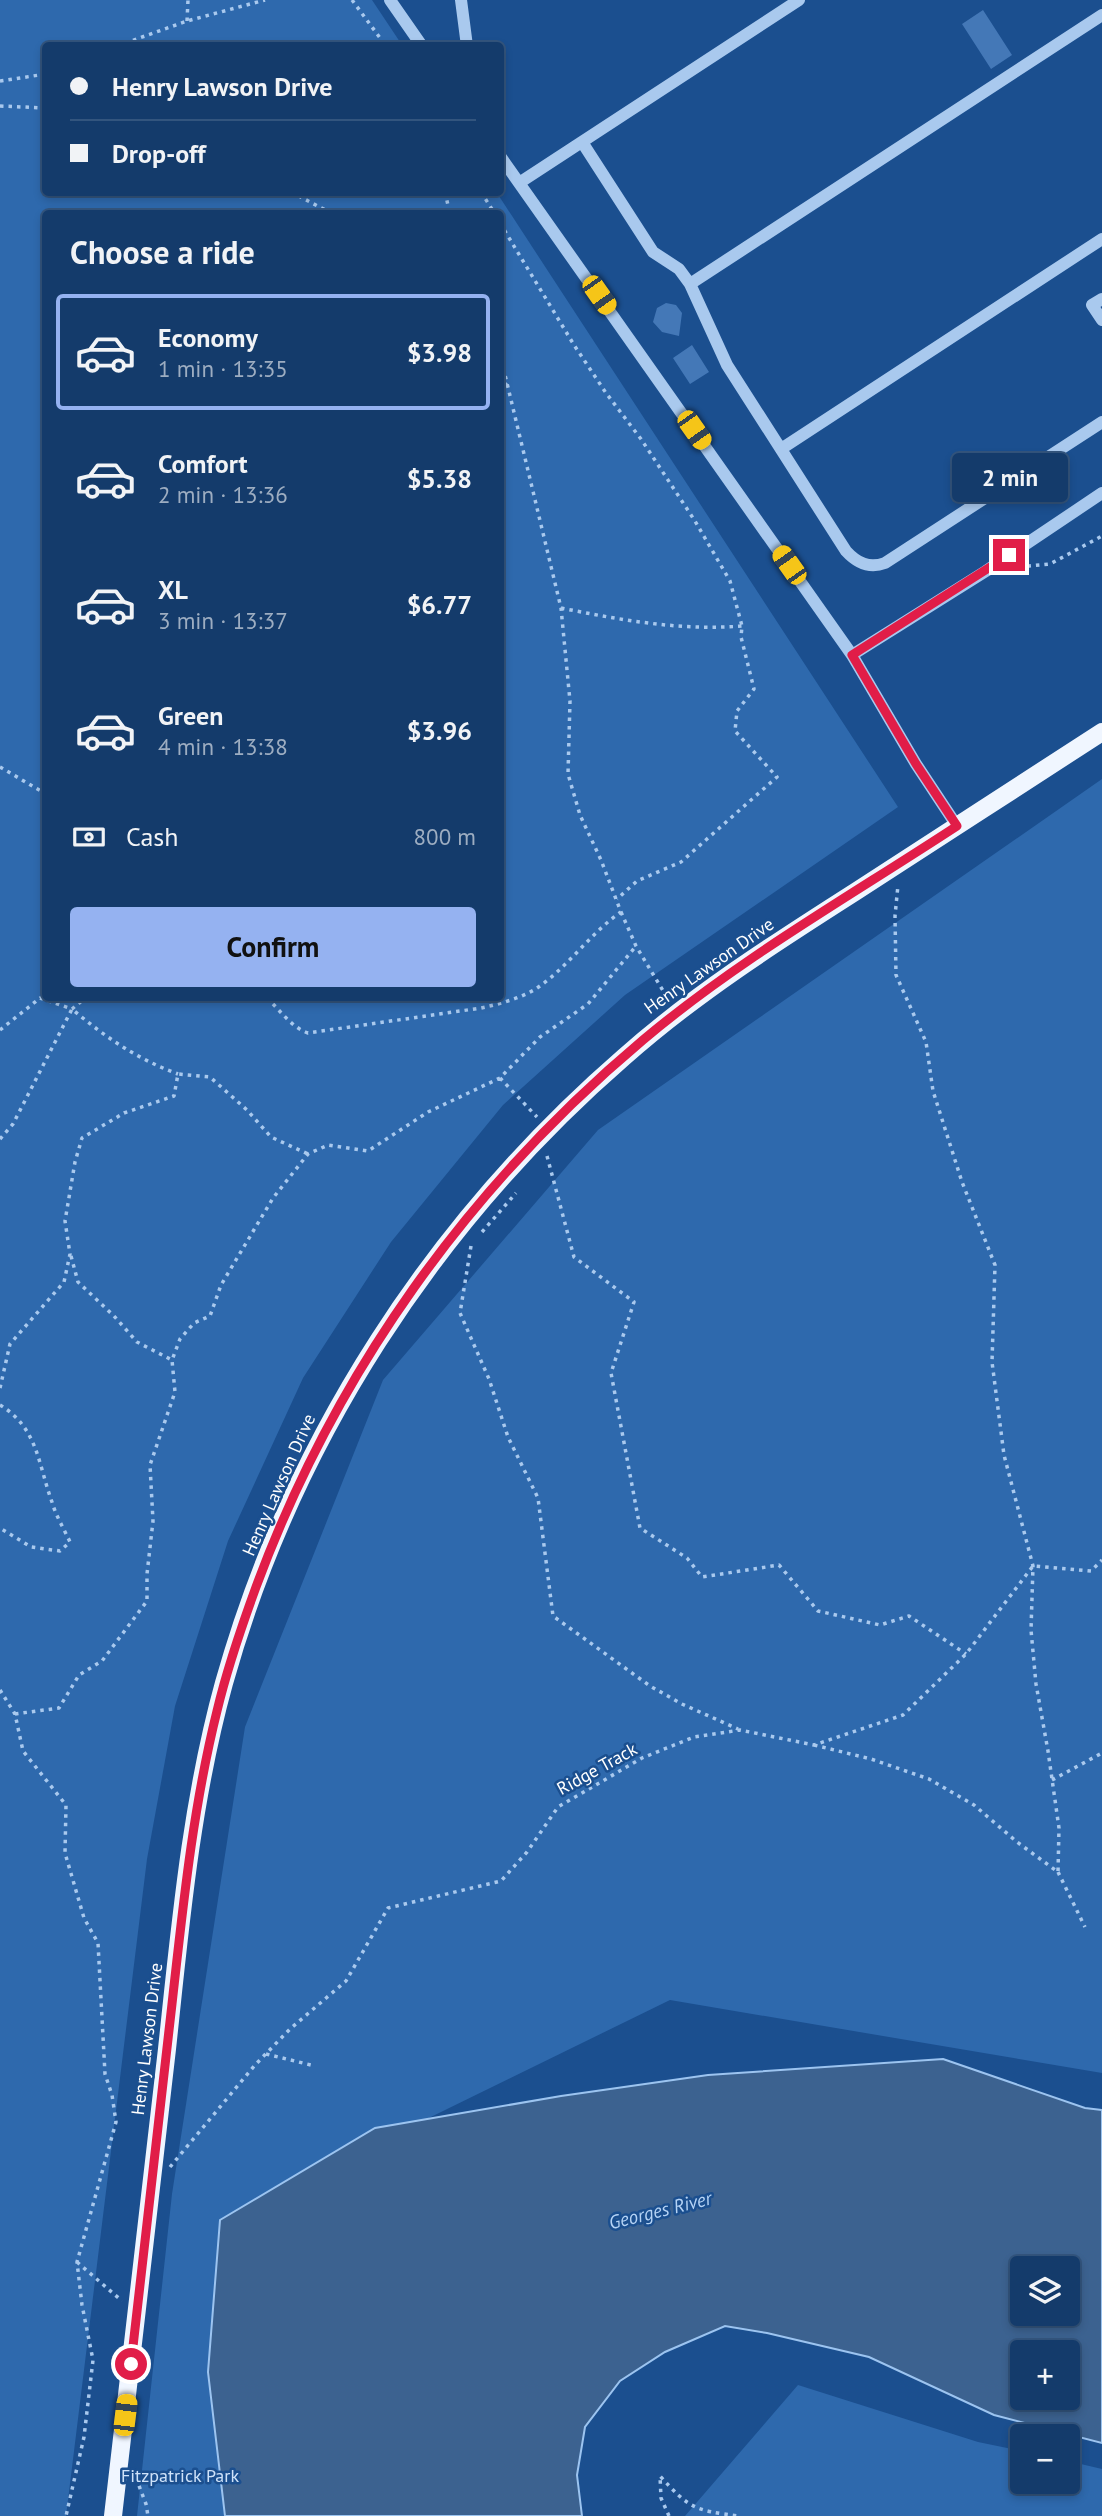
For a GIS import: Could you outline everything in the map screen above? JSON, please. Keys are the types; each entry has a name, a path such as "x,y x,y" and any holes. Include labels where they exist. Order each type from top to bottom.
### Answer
{"main road":[{"name":"Henry Lawson Drive","path":"113,2516 184,1896 201,1786 225,1679 273,1544 318,1444 375,1345 443,1247 547,1128 609,1069 675,1014 776,943 1102,732"}],"lane":[{"path":"390,0 419,42"},
{"path":"461,0 466,42"},
{"path":"519,183 799,0"},
{"path":"690,284 1102,15"},
{"path":"582,142 653,252 679,270 690,284 727,365 846,551 858,562 870,566 885,563 1102,422"},
{"path":"504,162 852,655 916,764 957,826"},
{"path":"781,449 1102,239"},
{"path":"1102,299 1092,305 1102,320"},
{"path":"852,655 986,571 1102,493"}],"path":[{"path":"187,21 188,0"},
{"path":"128,42 187,21 265,0"},
{"path":"352,0 383,42"},
{"path":"0,81 42,75"},
{"path":"0,106 42,108"},
{"path":"299,196 325,210"},
{"path":"504,230 574,345 641,439 695,521 730,581 754,689 737,711 735,731 777,777 681,862 637,881 617,899"},
{"path":"504,363 561,608 570,701 568,774 580,815 636,946 659,980 675,1014"},
{"path":"504,387 508,383"},
{"path":"986,571 1050,564 1102,536"},
{"path":"561,608 638,623 721,628 742,626"},
{"path":"0,767 42,792"},
{"path":"901,862 895,916 896,975 926,1042 933,1091 962,1182 995,1265 993,1375 1004,1455 1033,1566 1031,1630 1036,1684 1059,1828 1058,1872 1085,1927"},
{"path":"270,1001 289,1021 308,1033 481,1009 504,1003 533,990 621,912"},
{"path":"15,1714 59,1708 79,1675 102,1661 147,1601 153,1521 150,1465 175,1392 172,1360 180,1339 194,1323 210,1316 221,1285 273,1198 308,1154 328,1145 368,1151 428,1112 500,1078 540,1037 588,1004 636,946"},
{"path":"0,1030 42,1000"},
{"path":"46,1001 72,1009 117,1045 155,1065 178,1074 210,1077 247,1110 271,1137 308,1154"},
{"path":"0,1139 13,1124 72,1009 81,1001"},
{"path":"172,1360 137,1342 78,1282 65,1221 82,1138 124,1113 174,1096 178,1074"},
{"path":"500,1078 547,1128 547,1156 574,1257 634,1303 611,1373 640,1528 687,1558 702,1577 779,1565 818,1611 880,1625 909,1616 966,1654"},
{"path":"539,1166 547,1156"},
{"path":"523,1185 470,1248 460,1313 489,1379 508,1437 538,1497 553,1616 607,1657 660,1692 740,1730"},
{"path":"0,1388 10,1344 64,1282 70,1254"},
{"path":"0,1405 13,1413 32,1437 52,1503 70,1542 60,1551 32,1547 0,1528"},
{"path":"1033,1566 1091,1571 1102,1560"},
{"path":"814,1745 903,1715 966,1654 1033,1566"},
{"path":"0,1690 15,1714 23,1751 66,1805 65,1853 84,1918 98,1944 105,2074 112,2095 116,2122 77,2262 93,2360 84,2437 66,2516"},
{"name":"Ridge Track","path":"151,2186 179,2160 216,2110 266,2054 290,2029 346,1981 388,1908 501,1881 527,1852 558,1807 642,1758 694,1737 740,1730 871,1759 929,1779 974,1805 1017,1842 1058,1872"},
{"path":"1052,1780 1102,1753"},
{"path":"266,2054 315,2066"},
{"path":"77,2262 137,2314"},
{"path":"669,2516 661,2498 660,2476 686,2504 711,2512 738,2516"}],"green space":[{"path":"0,0 372,0 400,42 42,42 42,196 499,196 898,807 625,995 503,1105 391,1242 303,1378 228,1541 175,1706 147,1859 66,2516 0,2516"},
{"name":"Fitzpatrick Park","path":"1102,779 1102,2073 670,2000 220,2220 208,2372 225,2516 137,2516 172,2194 245,1727 383,1380 598,1130"},
{"path":"798,2385 978,2442 1010,2449 1010,2494 1080,2494 1080,2464 1102,2469 1102,2516 685,2516"}],"water":[{"name":"Georges River","path":"943,2059 1085,2108 1102,2110 1102,2443 1080,2437 1080,2424 1029,2424 994,2415 869,2357 725,2326 665,2352 620,2381 585,2427 577,2475 582,2516 225,2516 208,2372 220,2220 375,2128 561,2096 708,2075"}],"building":[{"path":"983,10 1012,55 991,69 962,24"},
{"path":"666,303 676,305 682,313 679,336 662,332 653,322 657,308"},
{"path":"692,345 709,372 690,384 673,358"}],"route":[{"path":"131,2364 184,1896 201,1786 216,1713 235,1648 273,1544 307,1467 358,1372 421,1277 479,1203 547,1128 626,1055 695,999 957,826 916,764 852,655 1009,555"}]}
